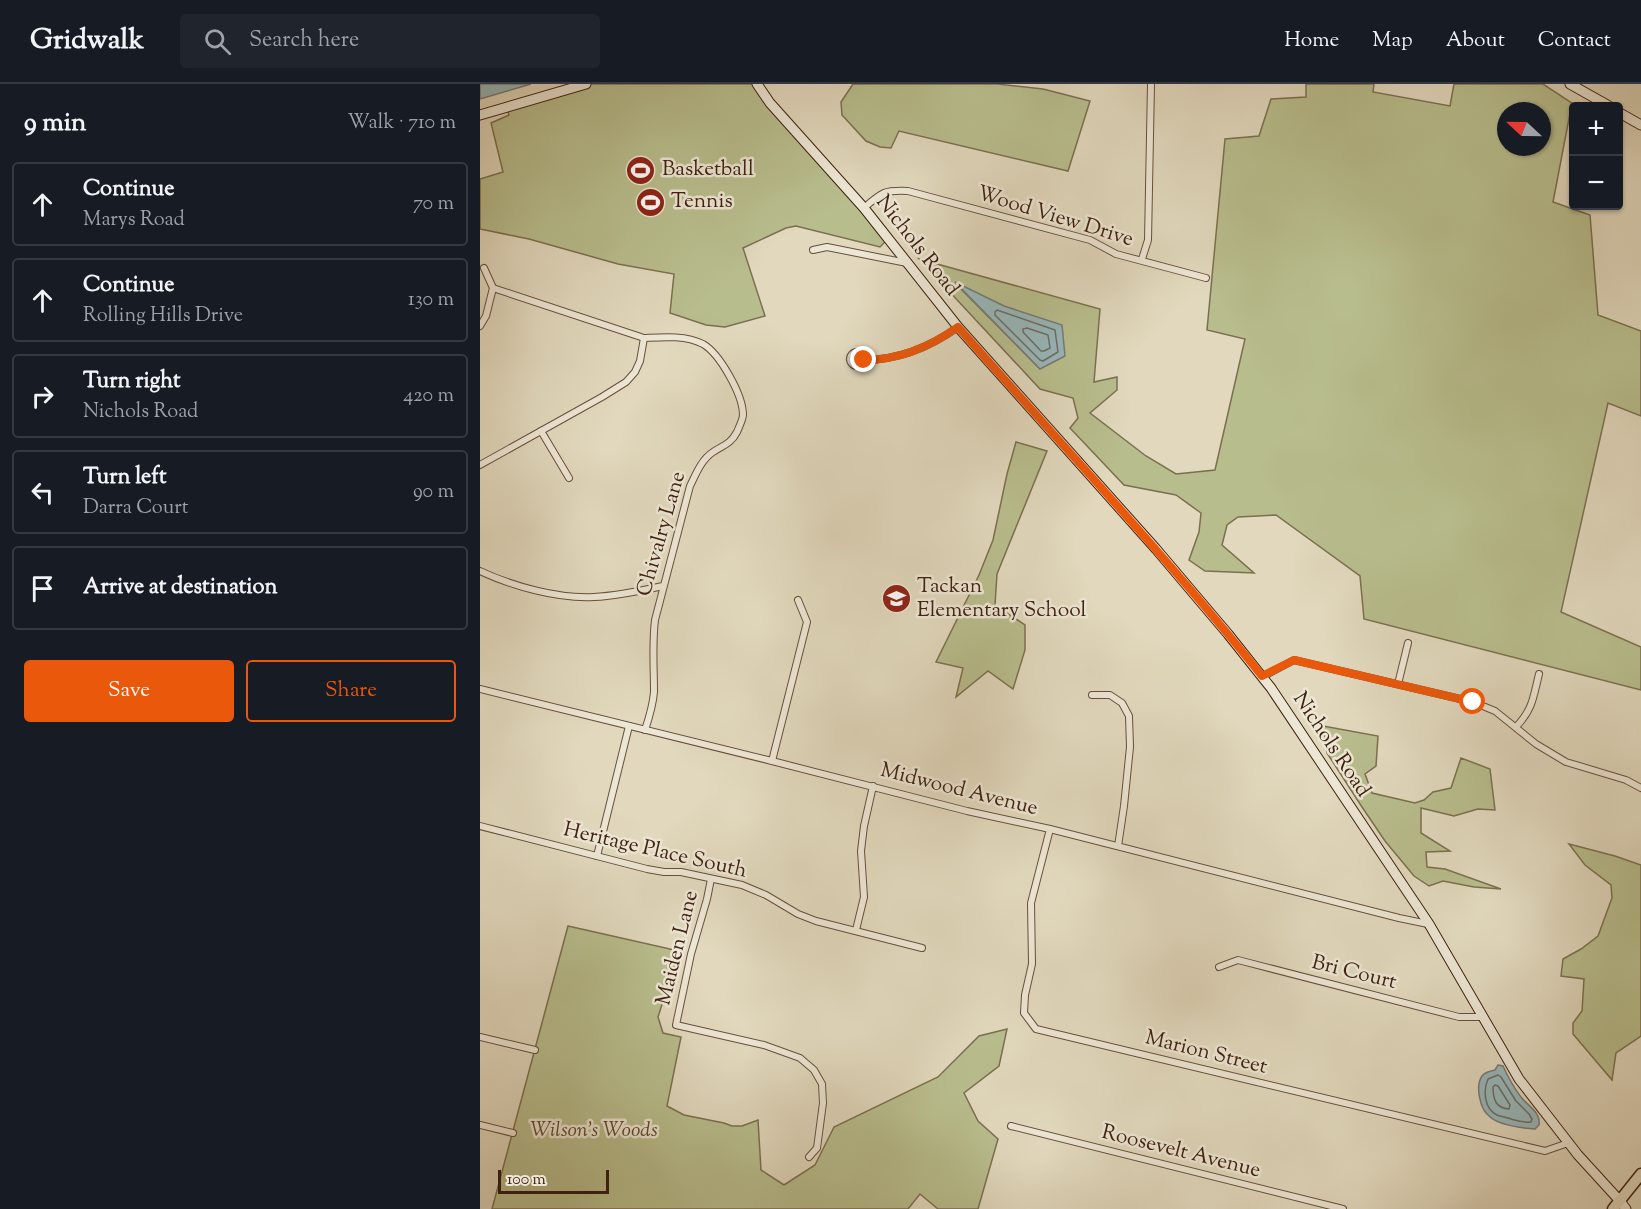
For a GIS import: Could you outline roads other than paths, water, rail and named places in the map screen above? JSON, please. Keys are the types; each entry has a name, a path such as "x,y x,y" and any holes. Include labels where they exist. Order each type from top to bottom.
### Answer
{"main road":[{"path":"1620,1206 1641,1174"}],"street":[{"path":"480,115 586,84"},
{"name":"Nichols Road","path":"757,84 770,103 864,208 958,327 1156,549 1262,676 1429,924 1519,1079 1620,1206"},
{"path":"1142,260 1148,240 1151,84"},
{"path":"1570,84 1603,102"},
{"path":"1623,115 1641,125"},
{"name":"Wood View Drive","path":"864,208 889,191 908,191 1090,240 1116,254 1206,278"},
{"path":"813,250 827,247 907,264"},
{"path":"480,326 486,316 493,288 484,268"},
{"name":"Chivalry Lane","path":"493,288 644,338 669,337 703,344 720,359 737,391 743,416 736,434 725,446 712,452 700,465 690,486 655,620 652,641 654,693 645,730"},
{"path":"864,360 880,360 910,353 958,327"},
{"path":"480,465 626,382 635,372 640,361 644,338"},
{"path":"541,431 569,478"},
{"path":"480,571 494,578 563,596 592,598 663,586"},
{"path":"772,760 807,622 798,600"},
{"path":"1398,684 1408,643"},
{"path":"1262,676 1294,660 1473,702 1496,711 1536,744 1566,762 1626,780 1641,788"},
{"path":"1516,727 1527,715 1539,674"},
{"name":"Midwood Avenue","path":"480,689 1429,924"},
{"path":"1092,695 1110,696 1122,703 1129,716 1130,747 1118,846"},
{"path":"597,856 629,726"},
{"path":"856,930 864,897 861,851 873,786"},
{"name":"Heritage Place South","path":"480,826 647,869 681,872 742,885 816,921 922,948"},
{"name":"Marion Street","path":"1050,829 1031,903 1032,964 1025,995 1024,1013 1036,1029 1545,1151 1568,1143"},
{"name":"Maiden Lane","path":"711,879 691,954 676,1025 764,1045 800,1058 814,1070 822,1084 823,1104 817,1148 809,1157"},
{"name":"Bri Court","path":"1219,967 1238,960 1460,1017 1483,1017"},
{"path":"480,1037 535,1050"},
{"path":"480,1125 513,1133"},
{"name":"Roosevelt Avenue","path":"1011,1126 1343,1209"}],"water":[{"path":"480,84 531,84 480,99"},
{"path":"955,282 1004,306 1062,325 1065,356 1040,369"},
{"path":"1498,1065 1503,1066 1518,1094 1538,1116 1539,1125 1535,1129 1498,1122 1483,1108 1479,1097 1480,1080 1483,1075 1495,1070"}],"place":[{"name":"Basketball","path":"641,170"},
{"name":"Tennis","path":"650,202"},
{"name":"Tackan Elementary School","path":"896,599"}],"park label":[{"name":"Wilson's Woods","path":"594,1131"}]}
